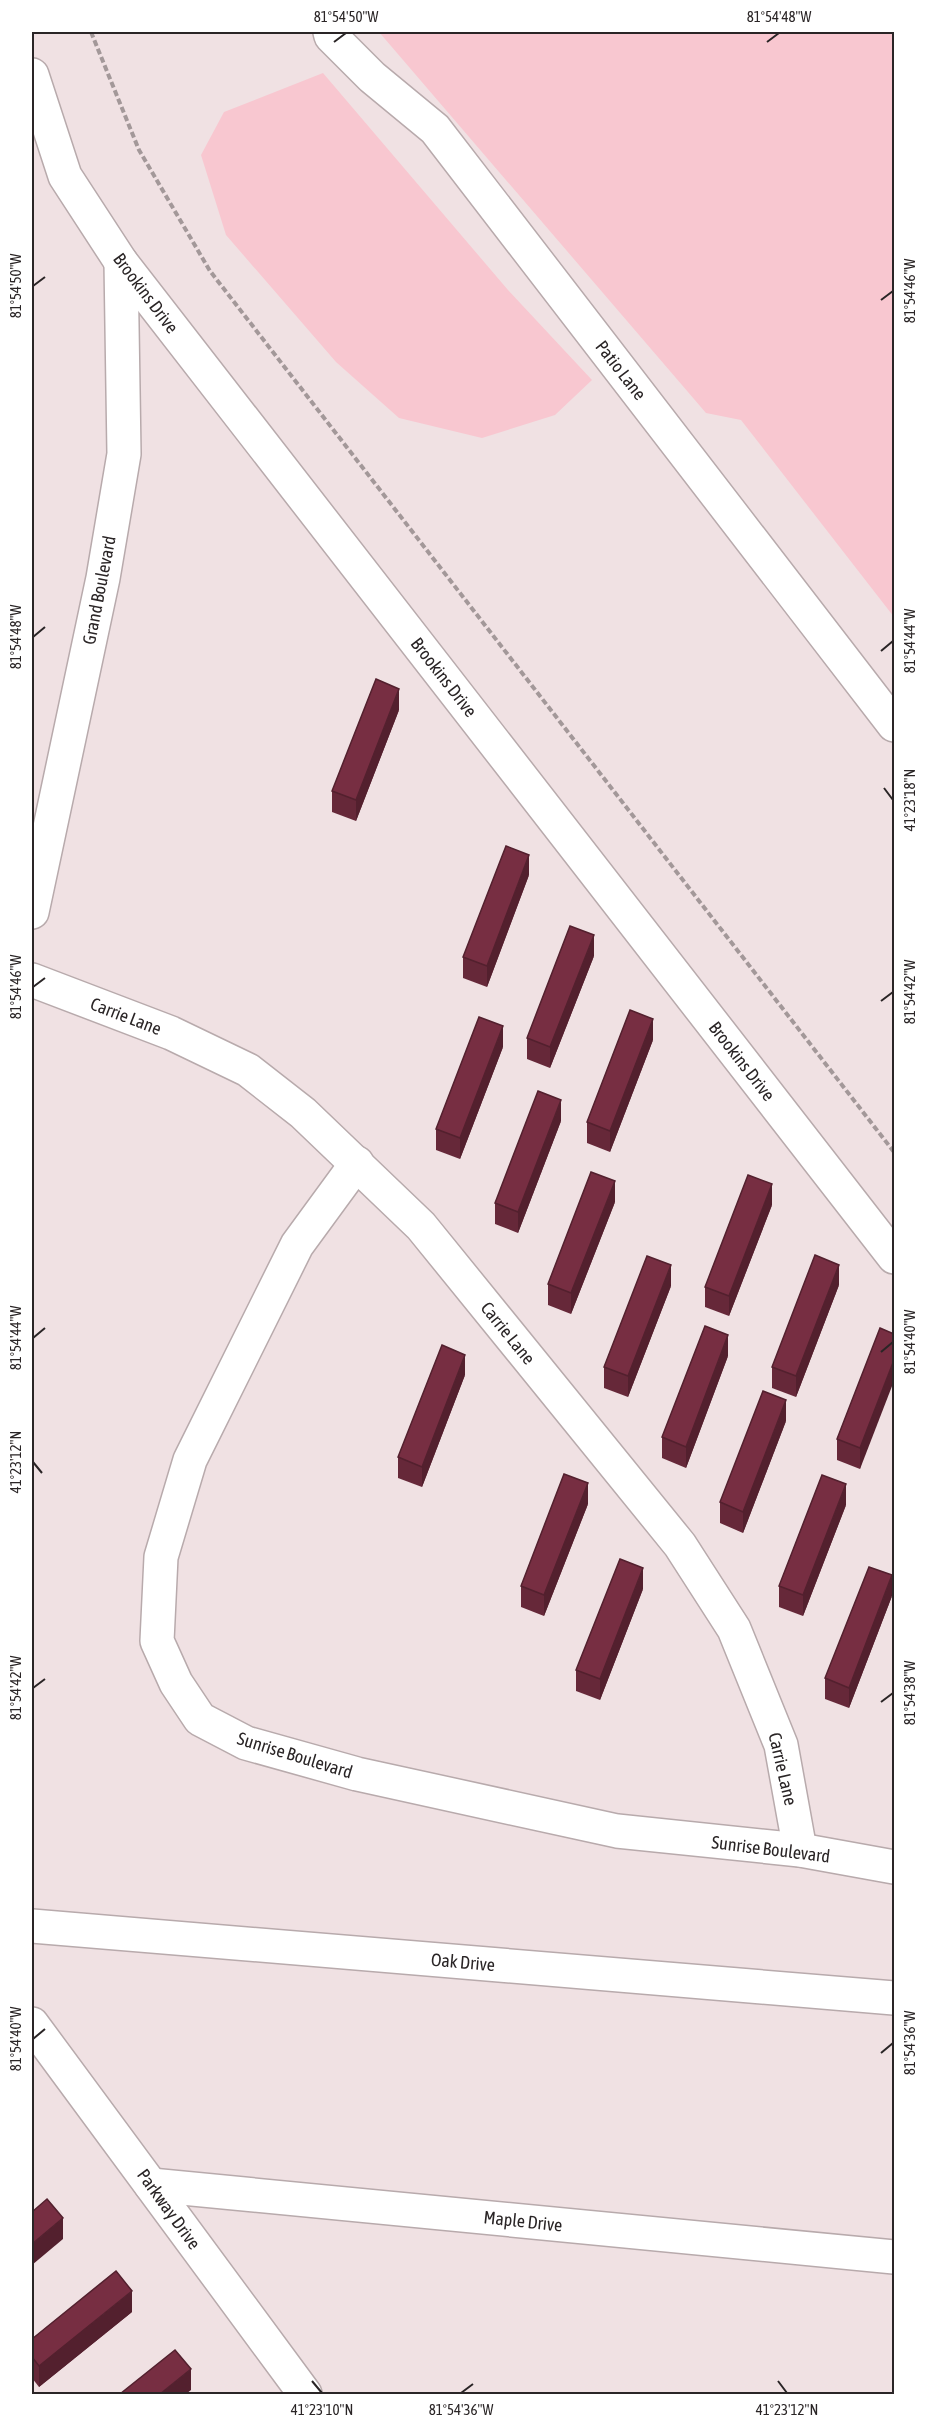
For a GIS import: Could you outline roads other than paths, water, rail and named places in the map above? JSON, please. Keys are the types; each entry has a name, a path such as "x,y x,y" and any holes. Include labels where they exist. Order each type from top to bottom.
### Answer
{"street":[{"name":"Patio Lane","path":"330,32 331,36 372,77 435,129 894,725"},
{"name":"Brookins Drive","path":"32,75 65,176 121,262 894,1257"},
{"name":"Grand Boulevard","path":"32,912 103,578 124,454 121,262"},
{"name":"Carrie Lane","path":"32,980 171,1033 248,1070 303,1113 421,1226 680,1545 734,1629 781,1745 800,1850"},
{"name":"Sunrise Boulevard","path":"357,1163 297,1245 190,1460 161,1557 157,1641 176,1683 200,1719 246,1743 357,1774 617,1831 800,1850 894,1867"},
{"name":"Oak Drive","path":"32,1926 894,1998"},
{"name":"Parkway Drive","path":"32,2024 305,2394"},
{"name":"Maple Drive","path":"151,2185 894,2257"}]}
